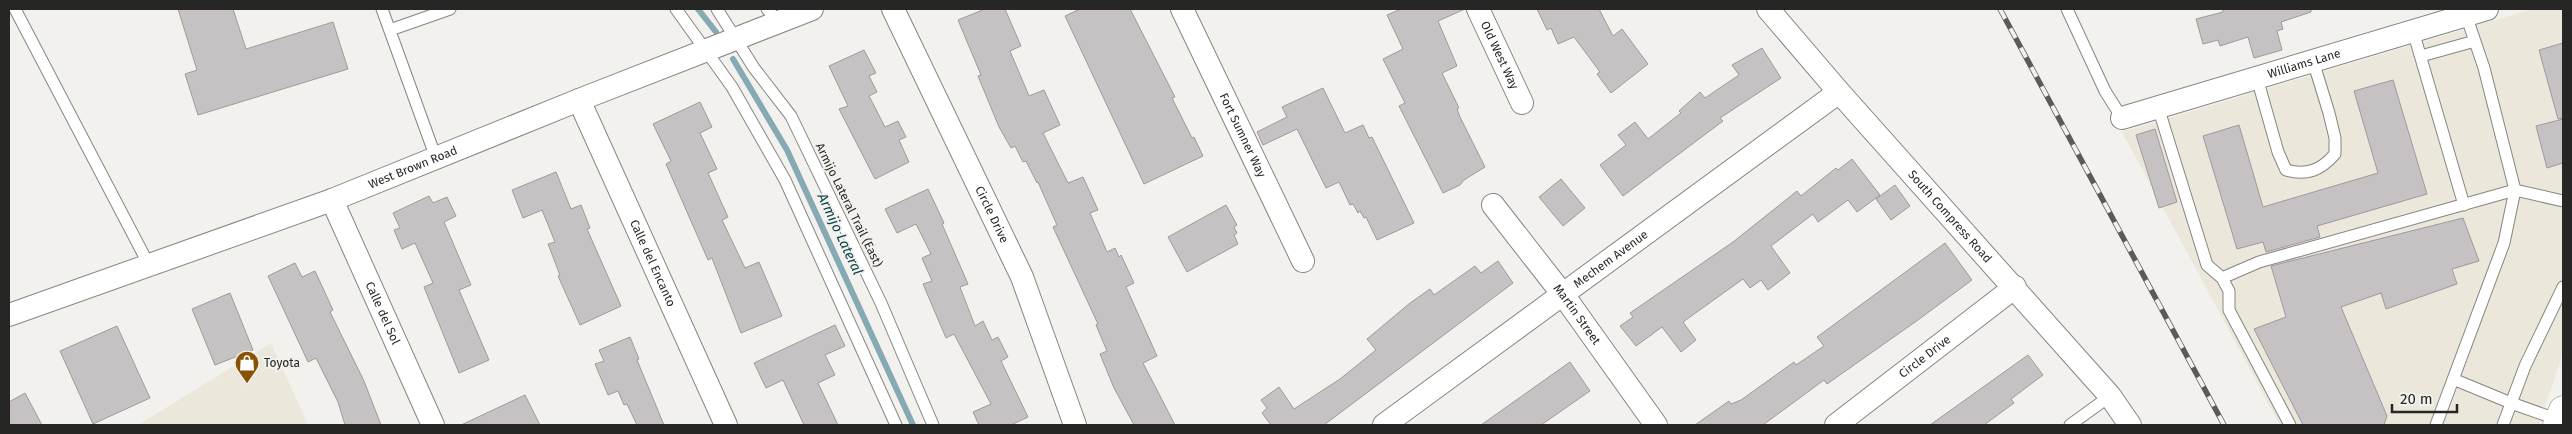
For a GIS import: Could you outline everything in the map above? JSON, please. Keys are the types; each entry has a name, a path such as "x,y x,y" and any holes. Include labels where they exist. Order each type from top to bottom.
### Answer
{"street":[{"name":"West Brown Road","path":"9,315 332,200 736,38 773,15 812,9"},
{"name":"Circle Drive","path":"893,9 1022,277 1075,425"},
{"name":"Fort Sumner Way","path":"1182,9 1303,260"},
{"name":"Old West Way","path":"1478,9 1522,103"},
{"name":"South Compress Road","path":"1768,9 1839,92 2110,396 2130,425"},
{"name":"Williams Lane","path":"2122,118 2476,12"},
{"name":"Mechem Avenue","path":"1384,425 1564,296 1839,92"},
{"name":"Calle del Encanto","path":"578,100 726,425"},
{"name":"Calle del Sol","path":"332,200 433,425"},
{"name":"Martin Street","path":"1493,205 1564,296 1656,425"},
{"name":"Circle Drive","path":"1836,425 2014,287"}],"lane":[{"path":"15,9 149,265"},
{"path":"382,9 436,158"},
{"path":"390,30 450,9"},
{"path":"676,9 732,86 785,180 896,425"},
{"name":"Armijo Lateral Trail (East)","path":"717,9 754,68 790,116 881,303 933,425"},
{"path":"2067,9 2105,91 2122,118"},
{"path":"2436,425 2504,243 2515,190 2491,93 2475,41 2476,12"},
{"path":"2413,31 2464,205"},
{"path":"2421,56 2475,41"},
{"path":"2257,78 2278,152 2286,170 2300,174 2323,168 2335,154 2335,138 2313,61"},
{"path":"2158,107 2207,265 2222,278 2229,291 2229,310 2290,425"},
{"path":"2222,278 2259,262 2515,190 2563,201"},
{"path":"2503,425 2525,366 2563,287"},
{"path":"2453,379 2511,403 2561,419"},
{"path":"2070,425 2110,396"}],"shaded area":[{"path":"2532,9 2563,9 2563,353 2539,425 2280,425 2122,132"},
{"name":"Toyota","path":"271,343 308,425 138,425"}],"building":[{"path":"178,9 233,9 246,49 333,22 348,69 198,115 185,74 197,70"},
{"path":"985,9 1005,9 1021,46 1010,51 1029,96 1044,90 1060,125 1043,133 1068,183 1083,177 1098,210 1090,213 1107,252 1115,248 1119,257 1121,255 1134,283 1126,287 1157,356 1143,363 1175,425 1134,425 1114,388 1100,354 1107,351 1096,325 1098,324 1053,227 1057,225 1038,182 1026,161 1023,162 1015,146 1011,148 999,127 978,76 981,75 958,20"},
{"path":"1080,9 1130,9 1175,97 1172,98 1203,156 1144,184 1065,16"},
{"path":"1401,9 1465,9 1438,21 1457,66 1442,73 1459,108 1457,109 1460,117 1485,167 1464,180 1460,185 1443,193 1399,106 1405,103 1383,59 1403,49 1387,15"},
{"path":"1537,9 1599,9 1613,36 1622,29 1648,64 1611,93 1597,74 1600,72 1574,37 1558,44 1551,28 1547,30"},
{"path":"2223,9 2311,9 2311,12 2281,22 2283,29 2277,31 2282,50 2254,58 2248,37 2220,46 2218,40 2203,44 2196,19 2223,12"},
{"path":"2563,43 2563,118 2558,119 2539,50"},
{"path":"1762,48 1781,78 1720,118 1723,121 1623,196 1600,165 1626,145 1618,135 1635,122 1648,139 1681,113 1679,111 1700,92 1705,98 1739,75 1732,65"},
{"path":"864,50 876,73 869,76 877,92 869,96 885,127 898,121 906,137 899,140 909,162 875,179 839,109 848,106 829,66"},
{"path":"2393,80 2427,194 2317,226 2320,237 2266,252 2263,242 2237,249 2203,136 2239,125 2263,207 2378,173 2354,91"},
{"path":"1323,88 1345,133 1363,125 1369,138 1372,137 1414,223 1377,240 1366,217 1364,218 1360,211 1358,213 1353,204 1350,205 1339,182 1326,188 1297,129 1263,145 1257,132 1287,117 1282,107"},
{"path":"700,102 712,127 700,133 717,169 708,173 728,217 722,220 745,268 759,262 782,316 741,333 712,258 708,260 666,164 671,161 653,124"},
{"path":"2563,119 2563,163 2547,168 2536,126"},
{"path":"2155,129 2177,202 2159,208 2136,135"},
{"path":"1852,159 1880,195 1857,212 1848,200 1818,222 1813,214 1771,246 1790,273 1768,290 1761,280 1750,288 1743,279 1683,322 1696,340 1681,352 1662,327 1636,346 1620,326 1633,317 1630,313 1733,242 1797,191 1801,196 1836,168 1838,170"},
{"path":"556,172 571,209 581,205 590,228 587,229 621,306 580,325 558,276 560,275 548,244 555,242 542,210 523,218 512,190"},
{"path":"1561,179 1585,208 1563,226 1539,197"},
{"path":"1895,185 1910,206 1891,220 1876,199"},
{"path":"928,189 944,223 942,224 968,284 960,287 975,326 983,321 992,340 998,337 1008,357 1001,361 1028,417 1011,425 979,425 973,412 991,404 954,334 946,338 923,284 932,281 922,258 931,254 916,224 897,233 885,209"},
{"path":"429,196 433,203 447,197 456,216 444,222 471,285 459,290 489,360 459,373 424,287 433,283 415,243 402,249 394,230 400,228 393,213"},
{"path":"1226,205 1237,225 1234,227 1237,233 1234,235 1238,244 1187,272 1168,237"},
{"path":"2463,218 2479,261 2452,269 2457,284 2386,309 2381,293 2341,307 2387,416 2384,425 2303,425 2254,329 2286,317 2271,266"},
{"path":"1945,243 1972,280 1918,320 1827,384 1824,380 1763,425 1695,425 1729,401 1731,404 1741,400 1794,362 1796,365 1824,346 1817,337"},
{"path":"1498,261 1513,283 1324,425 1271,425 1262,413 1267,408 1261,400 1279,387 1294,409 1340,379 1376,350 1367,339 1410,303 1430,289 1434,295 1475,266 1481,273"},
{"path":"295,263 302,277 315,271 333,310 330,312 364,381 381,425 345,425 338,402 316,358 308,362 268,276"},
{"path":"230,293 253,350 215,365 192,309"},
{"path":"835,325 845,346 825,355 835,375 818,383 838,425 804,425 783,380 766,388 754,363"},
{"path":"117,326 150,398 93,424 60,351"},
{"path":"630,337 639,359 637,360 664,425 637,425 627,404 624,405 618,391 608,395 595,364 604,361 599,350"},
{"path":"2028,355 2043,375 2011,399 2014,403 1984,425 1930,425"},
{"path":"1570,362 1590,391 1541,425 1481,425"},
{"path":"25,393 42,425 9,425 9,402"},
{"path":"525,395 540,425 461,425"}],"waterway":[{"name":"Armijo Lateral","path":"698,9 716,32"},
{"name":"Armijo Lateral","path":"733,59 787,150 913,425"}],"railway":[{"path":"2000,9 2224,425"}],"place":[{"name":"Toyota","path":"247,384"}]}
